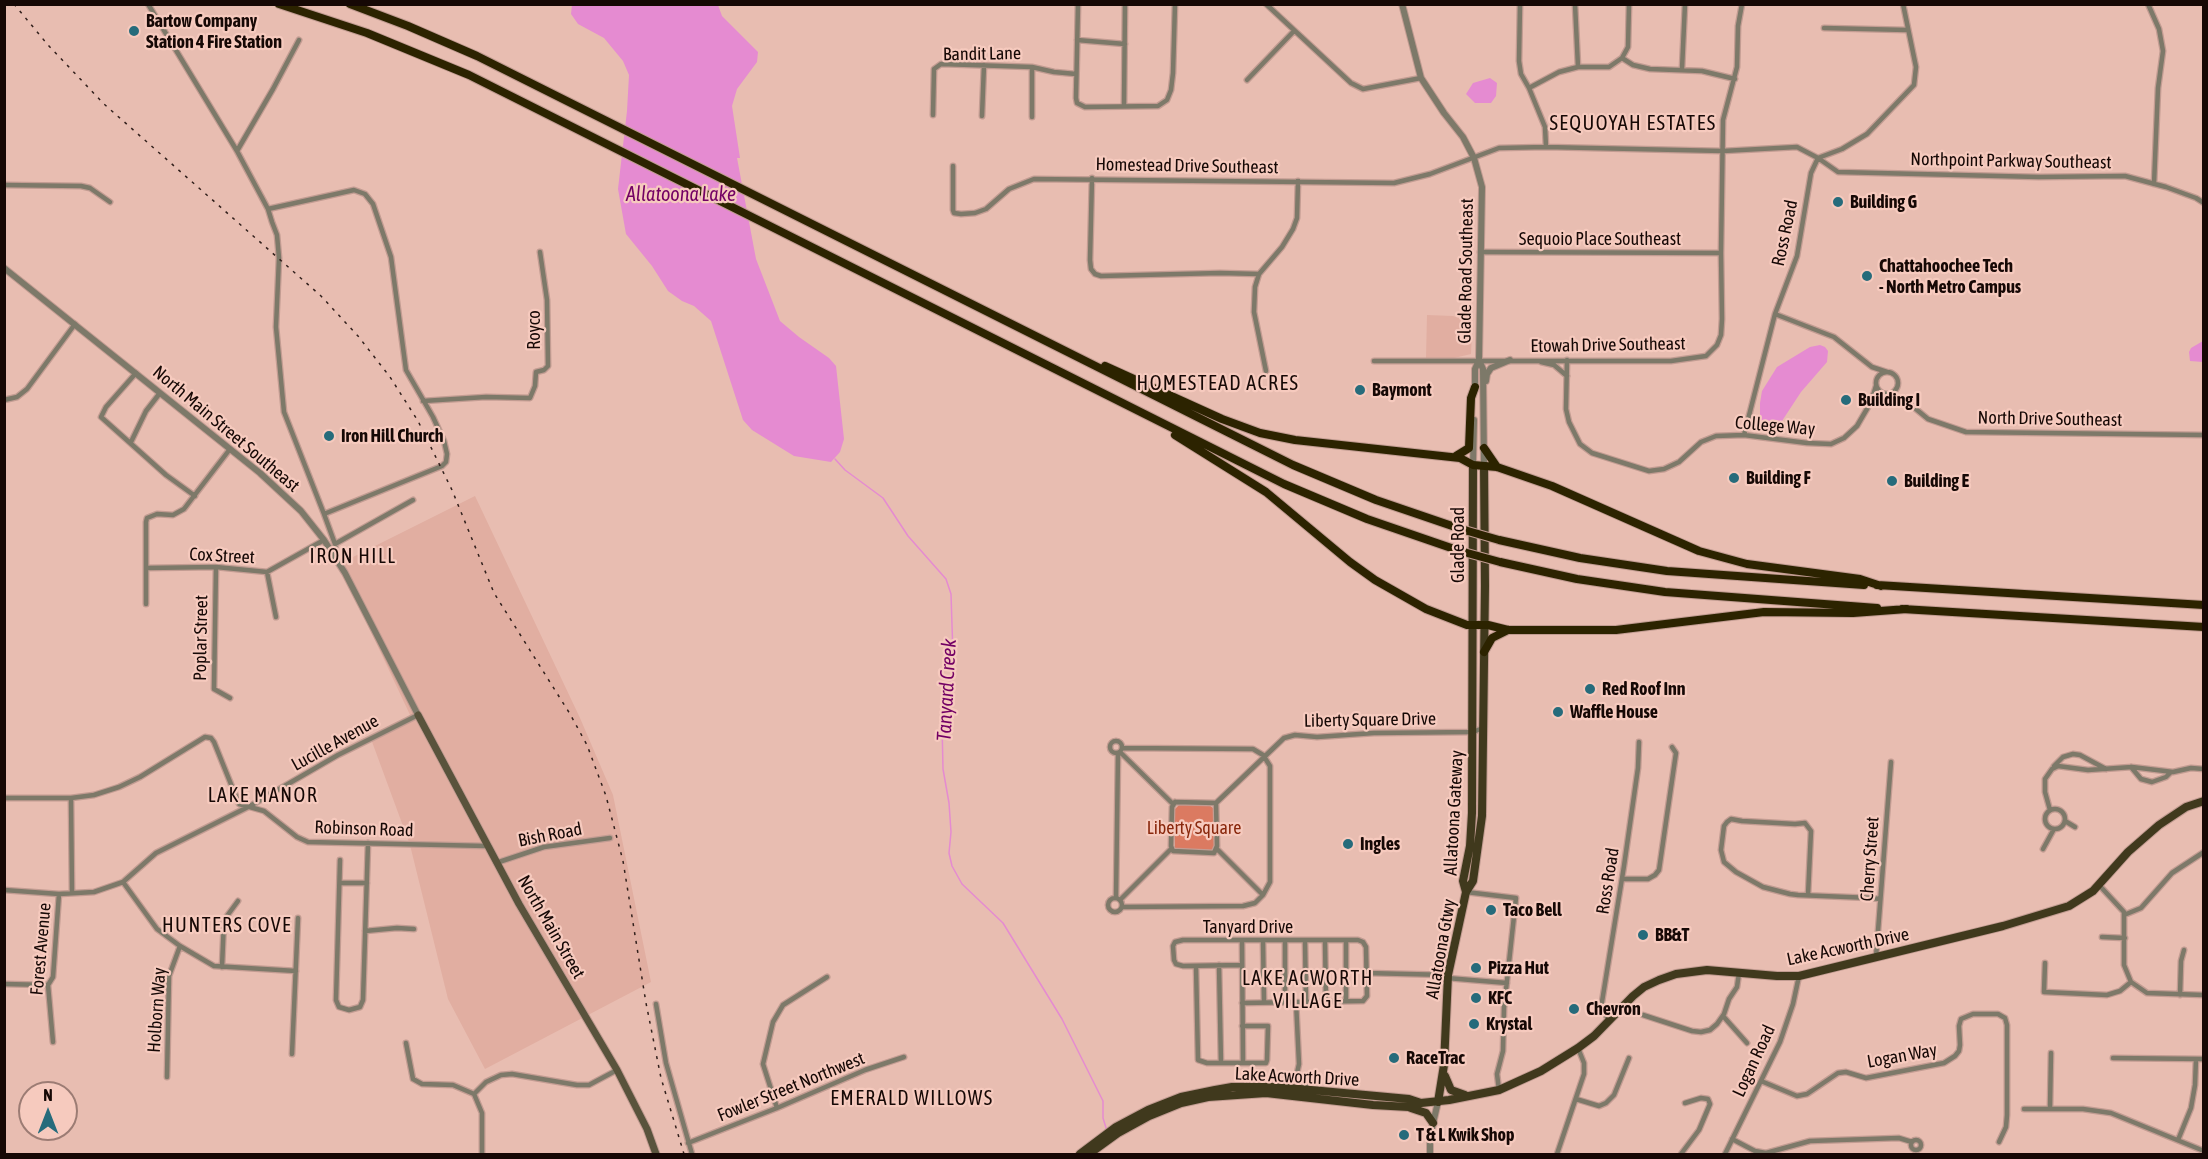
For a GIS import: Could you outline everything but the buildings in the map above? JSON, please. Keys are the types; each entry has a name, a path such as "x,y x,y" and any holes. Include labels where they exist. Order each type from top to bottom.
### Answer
{"highway":[{"path":"279,4 367,33 490,85 1152,419 1321,501 1460,551 1576,579 1665,592 2204,627"},
{"path":"350,4 477,56 1302,469 1376,500 1461,529 1580,558 1667,571 2204,605"},
{"path":"1066,351 1112,368 1260,433 1295,440 1454,457 1464,459 1473,465 1497,467 1569,493 1699,551 1747,564 1860,579 1881,586"},
{"path":"1454,457 1469,448 1471,398 1475,387"},
{"path":"1152,419 1203,454 1266,492 1350,562 1383,585 1426,609 1467,625 1484,625 1508,630 1616,630 1650,628 1753,613 1853,613 1907,609"},
{"path":"1484,448 1497,467"},
{"path":"1484,652 1492,638 1508,630"}],"main road":[{"name":"Glade Road","path":"1473,465 1474,625"},
{"name":"Glade Road Southeast","path":"1484,466 1485,485"},
{"name":"Glade Road","path":"1484,625 1485,485"},
{"name":"Allatoona Gateway","path":"1466,892 1463,880 1472,828 1474,625"},
{"name":"Allatoona Gateway","path":"1466,892 1473,881 1482,816 1484,625"},
{"name":"North Main Street","path":"418,715 496,863 617,1070 647,1130 656,1155"},
{"name":"Lake Acworth Drive","path":"1134,1120 1181,1103 1235,1094 1280,1094 1409,1107 1499,1090 1541,1071 1578,1048 1639,991 1659,980 1694,971 1777,976 1799,975 2057,911 2081,901 2099,885 2128,852 2159,825 2186,807 2204,801"},
{"name":"Allatoona Gtwy","path":"1438,1102 1443,1069 1448,976 1466,892"},
{"path":"1443,1069 1451,1090 1472,1095"},
{"name":"Lake Acworth Drive","path":"1085,1153 1164,1103 1198,1093 1232,1087 1278,1087 1409,1099 1421,1103"},
{"path":"1409,1107 1426,1113 1433,1123"}],"street":[{"path":"148,4 237,151 268,209 277,235 279,258 276,327 284,412 335,544 336,557"},
{"path":"1078,4 1076,98 1079,105 1085,107 1164,104 1170,97 1173,73 1175,4"},
{"path":"1124,106 1125,4"},
{"path":"1266,4 1351,83 1363,89 1421,78"},
{"name":"Glade Road Southeast","path":"1402,4 1421,78 1463,137 1474,158 1482,186 1479,360 1483,369 1484,466"},
{"path":"1520,4 1519,61 1521,74 1545,127 1546,147"},
{"path":"1575,4 1578,67"},
{"path":"1529,88 1559,72 1578,67 1609,67 1622,58 1628,47 1629,4"},
{"path":"1682,69 1685,4"},
{"name":"Etowah Drive Southeast","path":"1374,361 1671,361 1706,356 1717,345 1721,335 1723,120 1735,79 1742,4"},
{"path":"1818,158 1842,149 1867,134 1914,85 1916,67 1903,4"},
{"path":"2148,4 2159,29 2163,51 2158,88 2154,184"},
{"path":"1824,28 1907,30"},
{"path":"1247,80 1294,32"},
{"path":"237,151 299,40"},
{"path":"1077,40 1125,44"},
{"path":"1622,58 1633,65 1650,69 1702,71 1735,79"},
{"name":"Bandit Lane","path":"933,114 934,69 940,64 1032,67 1076,74"},
{"path":"982,116 984,65"},
{"path":"1032,67 1032,117"},
{"name":"Northpoint Parkway Southeast","path":"1723,151 1797,147 1838,172 2039,177 2125,176 2193,197 2204,203"},
{"name":"Homestead Drive Southeast","path":"952,166 953,210 954,213 961,214 986,209 1009,189 1034,179 1394,183 1430,174 1498,148 1723,151"},
{"name":"Ross Road","path":"1744,435 1775,314 1797,256 1811,173 1818,158"},
{"path":"1092,178 1090,260 1091,269 1095,274 1101,276 1258,274"},
{"path":"1266,371 1254,312 1255,287 1258,274 1282,247 1293,229 1297,218 1298,181"},
{"path":"4,185 81,186 90,188 110,202"},
{"path":"268,209 354,190 365,194 374,204 391,257 406,370 444,441 447,454 446,462 436,469 324,514"},
{"name":"Royco","path":"423,401 486,397 530,398 535,386 536,372 548,366 547,300 540,252"},
{"name":"Sequoio Place Southeast","path":"1480,252 1721,253"},
{"name":"North Main Street Southeast","path":"4,268 288,497 336,557 418,715"},
{"path":"1775,314 1834,337 1872,367 1896,376 1899,386 1895,392 1886,395 1876,387 1872,367"},
{"path":"4,400 17,397 27,389 75,324"},
{"path":"1473,465 1475,369 1479,360"},
{"path":"1484,438 1486,374 1495,365 1510,360"},
{"path":"1530,360 1554,365 1567,376"},
{"name":"College Way","path":"1567,360 1566,409 1569,422 1580,444 1592,453 1649,471 1664,469 1679,462 1701,442 1716,436 1744,435 1830,444 1844,438 1857,426 1871,402 1876,387"},
{"path":"1876,380 1880,374 1887,372"},
{"path":"136,373 106,407 101,417 166,475 195,496"},
{"name":"North Drive Southeast","path":"1899,386 1905,400"},
{"path":"131,442 146,411 160,393"},
{"name":"College Way","path":"1871,402 1886,395"},
{"name":"North Drive Southeast","path":"1886,395 1905,400 1928,419 1966,432 2204,435"},
{"path":"1730,435 1747,424"},
{"path":"146,604 147,518 156,514 173,515 184,509 230,449"},
{"path":"335,544 359,531 366,524 413,500"},
{"name":"Cox Street","path":"146,568 216,567 267,572 324,540"},
{"name":"Poplar Street","path":"216,567 214,689 219,694 231,698"},
{"path":"267,572 276,617"},
{"name":"Lucille Avenue","path":"4,890 59,894 94,892 123,882 156,853 250,806 338,755 418,715"},
{"name":"Liberty Square Drive","path":"1216,803 1263,755 1284,738 1295,735 1317,737 1374,733 1473,732 1483,729"},
{"name":"Robinson Road","path":"72,798 94,795 119,787 140,777 205,737 211,738 214,742 239,804 264,811 297,837 308,842 487,846"},
{"name":"Ross Road","path":"1609,1020 1600,1008 1622,879 1638,768 1639,741"},
{"path":"1622,879 1648,879 1656,875 1659,870 1676,753 1672,747"},
{"path":"1120,751 1253,749 1263,755 1270,766 1270,882 1263,896 1255,903 1243,906 1122,907 1117,912 1109,908 1109,902 1118,899 1171,849 1173,804"},
{"path":"1120,751 1173,804 1216,803 1217,849 1263,896"},
{"path":"1120,751 1118,899 1122,907"},
{"path":"2050,810 2045,792 2045,779 2058,760 2073,754 2080,754 2108,769"},
{"name":"Cherry Street","path":"1876,957 1891,762"},
{"path":"2052,769 2065,766 2088,770 2131,767 2171,772 2191,768 2204,769"},
{"path":"2131,767 2141,779 2152,782 2160,780 2171,772"},
{"path":"4,798 72,798"},
{"name":"Forest Avenue","path":"72,798 72,892"},
{"path":"2056,808 2063,811 2065,821 2060,828 2054,829 2048,826 2045,818 2050,810 2056,808"},
{"path":"1808,895 1811,831 1805,823 1731,819 1727,822 1724,826 1722,854 1728,866 1768,889 1783,893 1808,895 1881,899"},
{"path":"2065,821 2075,827"},
{"path":"2043,849 2054,829"},
{"name":"Bish Road","path":"496,863 544,847 610,838"},
{"path":"340,860 336,1000 339,1007 349,1010 360,1007 363,1000 368,843"},
{"path":"1171,849 1175,853 1214,853 1217,849"},
{"path":"2124,915 2141,908 2172,873 2204,852"},
{"path":"123,882 157,929 214,966 296,970"},
{"path":"340,883 367,883"},
{"path":"2099,885 2114,899 2124,915 2124,965 2131,982 2148,993 2204,995"},
{"path":"1466,892 1516,898 1503,1051 1497,1074 1499,1090"},
{"name":"Forest Avenue","path":"53,1042 48,985 53,976 59,894"},
{"path":"222,967 224,920 238,902"},
{"path":"292,1054 298,918"},
{"path":"365,931 414,929"},
{"path":"2102,937 2125,938"},
{"name":"Tanyard Drive","path":"1196,966 1176,964 1172,955 1175,942 1183,940 1346,940 1363,942 1366,973"},
{"path":"1242,940 1243,1063"},
{"path":"1263,940 1264,1002"},
{"path":"1326,940 1326,1002"},
{"path":"1346,940 1346,1001"},
{"path":"1285,941 1285,1002"},
{"path":"1305,941 1306,1002"},
{"name":"Holborn Way","path":"167,1077 170,975 180,946"},
{"path":"2180,995 2181,961 2184,951"},
{"path":"2045,963 2044,992 2107,994 2120,991 2131,982"},
{"path":"1219,965 1221,1063"},
{"path":"1242,965 1196,966 1198,1060 1221,1063 1266,1063 1268,1060 1268,1026 1242,1026"},
{"path":"1242,1002 1363,1001 1367,996 1366,973 1448,976 1507,983"},
{"path":"1644,1015 1692,1031 1701,1032 1714,1027 1723,1016 1729,999 1737,987 1739,973"},
{"name":"Logan Road","path":"1725,1155 1785,1029 1799,975"},
{"path":"777,1108 763,1064 773,1022 783,1005 827,977"},
{"path":"4,984 48,985"},
{"path":"1278,1087 1287,1084 1297,1073 1299,1064 1296,1002"},
{"path":"656,1004 666,1063 692,1155"},
{"name":"Logan Way","path":"1761,1081 1797,1096 1807,1094 1838,1073 1846,1072 1866,1078 1944,1063 1959,1051 1961,1019 1973,1014 1998,1014 2006,1021 2007,1036 2007,1115 2006,1127 1999,1142"},
{"path":"1723,1016 1747,1043"},
{"path":"406,1043 413,1079 422,1084 453,1085 474,1094 482,1113 482,1155"},
{"path":"1557,1155 1584,1068 1578,1048"},
{"path":"2050,1053 2050,1108"},
{"name":"Fowler Street Northwest","path":"688,1143 865,1070 904,1057"},
{"path":"1576,1099 1599,1106 1606,1102 1614,1095 1629,1058"},
{"path":"2113,1058 2204,1059"},
{"path":"2178,1140 2191,1108 2196,1059"},
{"path":"474,1094 486,1082 501,1075 512,1074 589,1085 617,1070"},
{"path":"1297,1073 1305,1086 1311,1090"},
{"path":"1680,1155 1699,1130 1710,1104 1708,1099 1701,1098 1684,1103"},
{"name":"Allatoona Gtwy","path":"1430,1155 1433,1123 1438,1102"},
{"path":"2024,1108 2083,1109 2111,1113 2204,1151"},
{"path":"1732,1139 1755,1151 1766,1153 1810,1141 1899,1138 1912,1142"}],"shaded area":[{"path":"1427,315 1453,316 1467,321 1472,330 1471,354 1454,358 1426,358"},
{"path":"475,496 580,718 613,795 651,982 485,1069 448,999 410,845 371,739 411,717 339,564"}],"green space":[{"name":"Liberty Square","path":"1179,805 1209,805 1213,808 1214,847 1212,850 1175,849 1174,810"}],"water":[{"name":"Allatoona Lake","path":"572,5 718,5 722,16 758,52 757,62 737,89 732,106 740,158 737,158 756,259 780,321 829,358 836,366 844,439 840,452 831,462 794,456 752,430 743,420 711,321 694,306 668,291 652,266 626,234 618,189 629,75 623,61 604,38 578,24 571,14"},
{"path":"1490,78 1497,83 1496,96 1491,103 1475,103 1466,94 1473,83"},
{"path":"2203,341 2203,362 2190,361 2191,348"},
{"path":"1820,345 1828,351 1827,362 1801,392 1782,421 1773,426 1764,425 1760,421 1762,391 1777,367 1810,347"}],"waterway":[{"name":"Tanyard Creek","path":"835,459 845,470 883,498 908,536 946,579 951,594 953,656 951,689 943,710 942,724 943,769 949,803 951,832 949,853 952,866 962,884 1003,923 1062,1019 1103,1101 1103,1118 1107,1131"}],"railway":[{"path":"14,4 48,45 104,104 321,296 358,336 390,377 418,421 452,490 494,593 570,714 587,745 606,796 623,861 646,1003 661,1078 684,1154"}],"place":[{"name":"Bartow Company Station 4 Fire Station","path":"134,31"},
{"name":"Building G","path":"1838,202"},
{"name":"Chattahoochee Tech - North Metro Campus","path":"1867,276"},
{"name":"Baymont","path":"1360,390"},
{"name":"Building I","path":"1846,400"},
{"name":"Iron Hill Church","path":"329,436"},
{"name":"Building F","path":"1734,478"},
{"name":"Building E","path":"1892,481"},
{"name":"Red Roof Inn","path":"1590,689"},
{"name":"Waffle House","path":"1558,712"},
{"name":"Ingles","path":"1348,844"},
{"name":"Taco Bell","path":"1491,910"},
{"name":"BB&T","path":"1643,935"},
{"name":"Pizza Hut","path":"1476,968"},
{"name":"KFC","path":"1476,998"},
{"name":"Chevron","path":"1574,1009"},
{"name":"Krystal","path":"1474,1024"},
{"name":"RaceTrac","path":"1394,1058"},
{"name":"T & L Kwik Shop","path":"1404,1135"}],"district":[{"name":"SEQUOYAH ESTATES","path":"1633,124"},
{"name":"HOMESTEAD ACRES","path":"1218,384"},
{"name":"IRON HILL","path":"353,557"},
{"name":"LAKE MANOR","path":"263,796"},
{"name":"HUNTERS COVE","path":"227,926"},
{"name":"LAKE ACWORTH VILLAGE","path":"1308,990"},
{"name":"EMERALD WILLOWS","path":"912,1099"}]}
